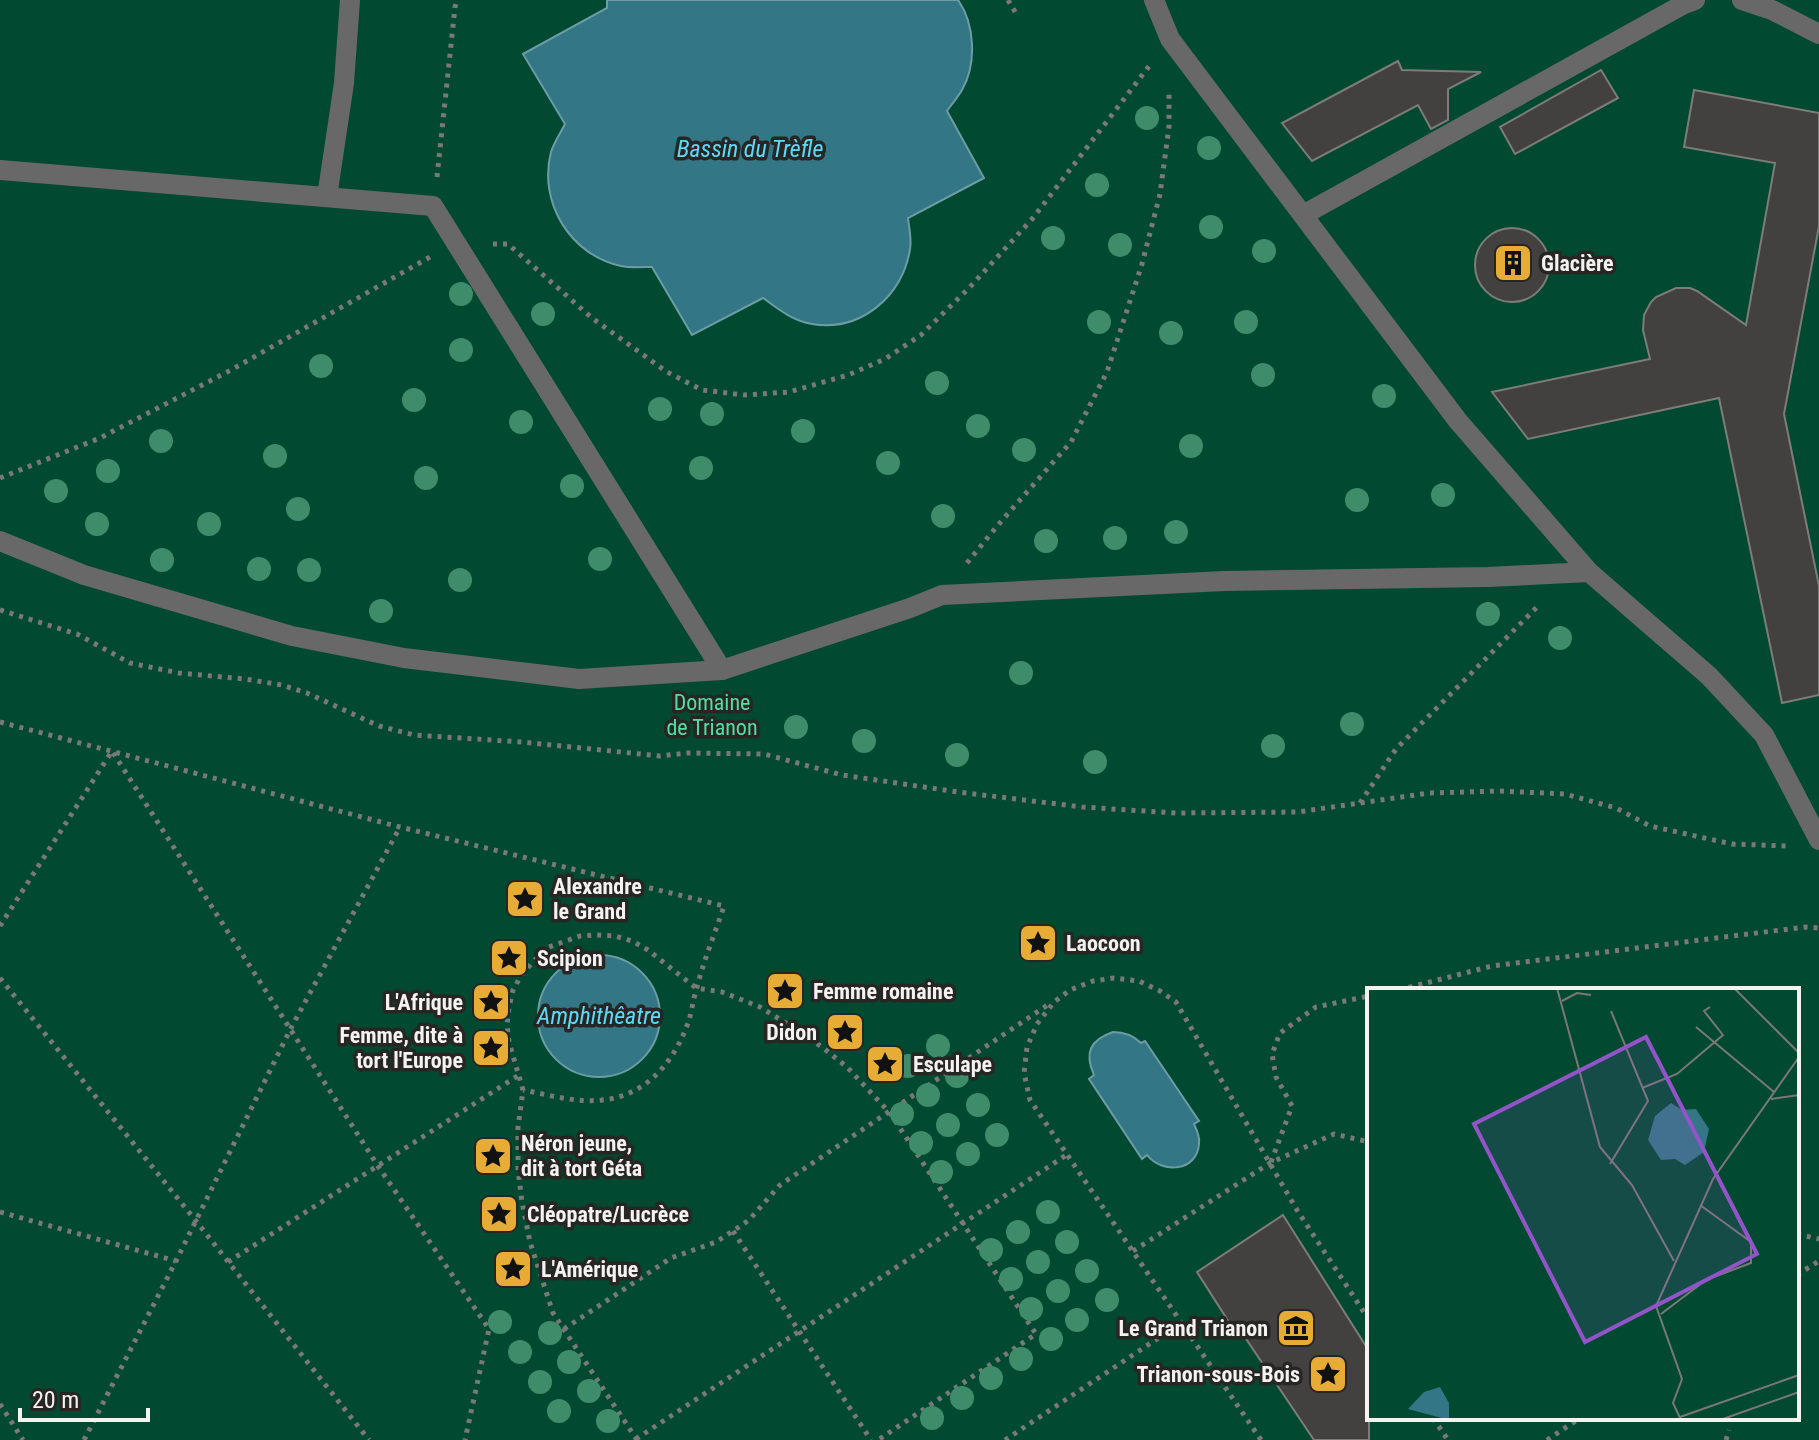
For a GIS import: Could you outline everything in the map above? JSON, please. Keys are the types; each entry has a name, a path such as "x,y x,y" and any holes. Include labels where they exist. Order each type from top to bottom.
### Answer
{"lane":[{"path":"327,197 344,83 350,0"},
{"path":"1154,0 1170,39 1458,421 1589,572 1709,676 1764,735 1819,840"},
{"path":"1303,215 1695,0"},
{"path":"1742,0 1772,10 1819,34"},
{"path":"0,170 433,206 722,670"},
{"path":"0,541 84,575 292,636 404,658 579,679 722,670 942,595 1224,581 1488,577 1589,572"}],"path":[{"path":"433,206 457,0"},
{"path":"1008,0 1017,15"},
{"path":"0,478 100,438 231,370 456,242 508,244 592,318 667,372 702,390 744,395 789,392 848,375 885,359 921,335 970,287 1033,218 1170,39"},
{"path":"942,595 1071,442 1107,372 1142,264 1160,194 1169,127 1170,39"},
{"path":"1360,804 1396,749 1457,686 1557,587 1589,572"},
{"path":"0,610 77,634 130,663 179,673 282,685 379,726 414,735 660,756 687,753 764,754 842,775 958,792 1082,807 1176,813 1298,812 1429,793 1500,791 1565,794 1616,808 1650,826 1732,844 1790,846"},
{"path":"0,722 400,827 724,906 696,988 689,1022 672,1057 654,1078 634,1092 604,1100 574,1100 523,1090"},
{"path":"0,926 112,751"},
{"path":"112,751 378,1166 489,1329 465,1440"},
{"path":"84,1440 291,1028 400,827"},
{"path":"1407,988 1492,966 1805,927 1819,928"},
{"path":"878,1440 1036,1334 963,1223 890,1113 847,1067 789,1025 760,1007 722,992 696,988 632,941 615,936 580,936 546,948 522,974 513,990 507,1025 523,1090 518,1128 518,1169 530,1242 553,1313 636,1440 963,1223 1068,1154"},
{"path":"0,978 369,1440"},
{"path":"564,1329 671,1258 716,1242 733,1231 749,1220 780,1185 1070,990 1093,981 1114,978 1139,981 1176,1002 1297,1210 1367,1317"},
{"path":"1270,1163 1292,1106 1276,1077 1272,1054 1280,1033 1316,1007 1367,996"},
{"path":"1054,1002 1037,1024 1027,1047 1024,1073 1030,1100 1261,1440"},
{"path":"228,1262 519,1075"},
{"path":"1133,1251 1270,1163 1334,1134 1367,1142"},
{"path":"0,1212 176,1261"},
{"path":"733,1231 871,1440"},
{"path":"1799,1234 1819,1239"},
{"path":"1799,1274 1819,1261"},
{"path":"1005,1440 1181,1323"},
{"path":"0,1404 23,1440"},
{"path":"1434,1420 1448,1440"},
{"path":"1547,1440 1577,1420"},
{"path":"1726,1440 1729,1430"}],"green space":[{"name":"Domaine de Trianon","path":"0,0 1819,0 1819,1440 0,1440"}],"water":[{"name":"Bassin du Trèfle","path":"607,0 958,0 971,32 972,56 967,80 947,111 984,178 908,218 911,245 899,282 877,307 863,316 830,325 812,324 792,317 763,298 692,335 652,267 621,266 587,251 562,224 549,189 551,152 565,124 523,54 607,8"},
{"name":"Amphithêatre","path":"599,955 623,959 642,973 656,992 660,1016 656,1040 642,1059 623,1073 599,1077 575,1073 556,1059 542,1040 538,1016 542,992 556,973 575,959"},
{"path":"1113,1032 1128,1034 1141,1043 1145,1041 1199,1121 1194,1124 1199,1139 1197,1153 1186,1165 1161,1165 1147,1155 1142,1159 1089,1079 1094,1075 1091,1048 1099,1039"}],"building":[{"path":"1398,61 1402,70 1481,72 1448,89 1448,120 1431,129 1418,105 1312,161 1282,123"},
{"path":"1601,70 1618,98 1515,154 1500,127"},
{"path":"1694,90 1819,113 1819,226 1784,414 1819,586 1819,695 1782,703 1719,398 1528,439 1492,392 1650,359 1643,330 1644,315 1656,297 1676,288 1697,291 1746,325 1775,163 1684,147"},
{"name":"Glacière","path":"1505,228 1519,228 1533,234 1543,244 1549,265 1547,279 1533,296 1519,302 1505,302 1491,296 1481,286 1475,272 1475,258 1481,244 1491,234"},
{"name":"Le Grand Trianon","path":"1283,1215 1367,1348 1369,1440 1314,1440 1238,1327 1234,1330 1197,1272"}],"place":[{"name":"Glacière","path":"1513,263"},
{"name":"Alexandre le Grand","path":"525,899"},
{"name":"Laocoon","path":"1038,943"},
{"name":"Scipion","path":"509,958"},
{"name":"Femme romaine","path":"785,991"},
{"name":"L'Afrique","path":"491,1002"},
{"name":"Didon","path":"845,1032"},
{"name":"Femme, dite à tort l'Europe","path":"491,1048"},
{"name":"Esculape","path":"885,1064"},
{"name":"Néron jeune, dit à tort Géta","path":"493,1156"},
{"name":"Cléopatre/Lucrèce","path":"499,1214"},
{"name":"L'Amérique","path":"513,1269"},
{"name":"Le Grand Trianon","path":"1296,1328"},
{"name":"Trianon-sous-Bois","path":"1328,1374"}]}
